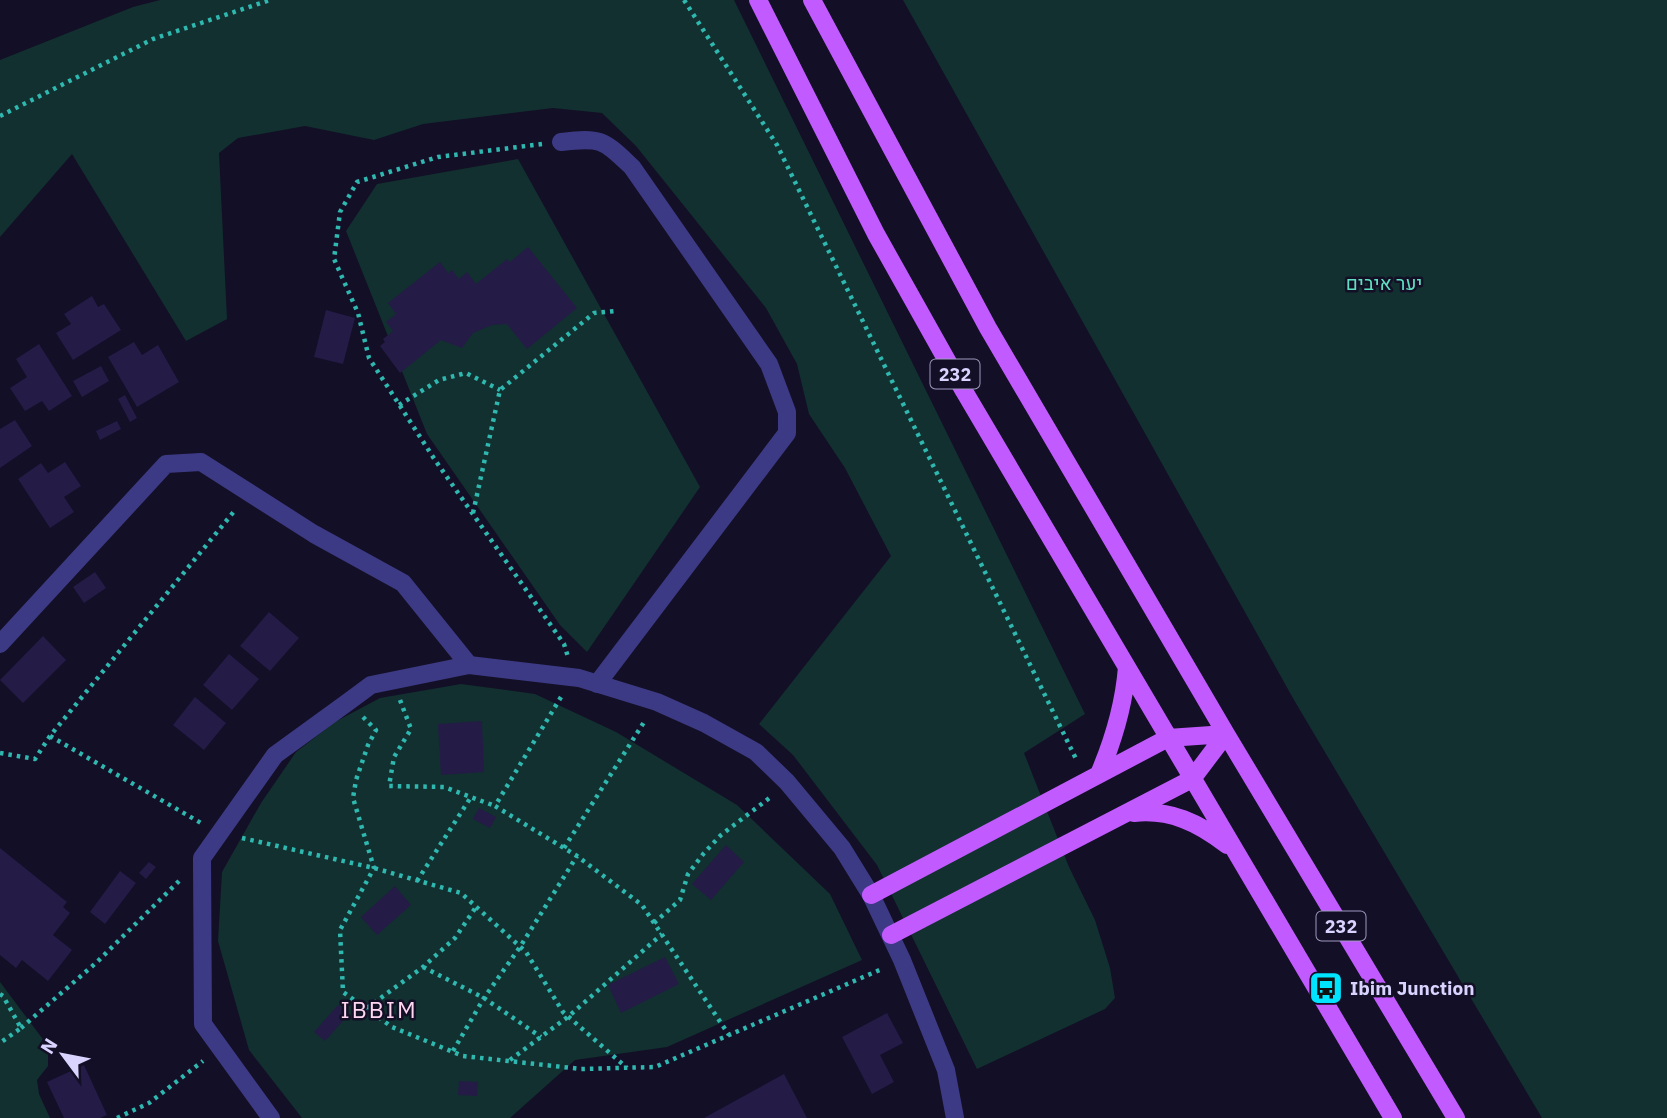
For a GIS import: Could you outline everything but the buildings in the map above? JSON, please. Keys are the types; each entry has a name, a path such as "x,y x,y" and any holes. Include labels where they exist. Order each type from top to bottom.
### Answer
{"main road":[{"name":"232","path":"758,0 876,234 964,391 1393,1118"},
{"name":"232","path":"812,0 988,328 1226,734 1456,1118"},
{"path":"1093,777 1119,720 1127,667"},
{"path":"871,895 1168,738 1226,734"},
{"path":"891,935 1192,779 1226,734"},
{"path":"1124,815 1158,811 1176,816 1209,832 1235,852"}],"street":[{"path":"561,142 589,138 605,142 632,167 769,364 787,412 787,433 771,457 734,501 597,684"},
{"path":"0,644 166,464 201,462 314,534 403,583 469,665"},
{"path":"271,1118 203,1024 202,858 275,755 371,685 469,665 573,677 657,702 704,723 756,752 787,782 842,848 871,895 902,960 946,1070 955,1118"}],"path":[{"path":"0,116 153,39 270,0"},
{"path":"684,0 777,145 1093,777"},
{"path":"495,806 573,677 564,644 369,358 358,313 334,259 340,212 357,182 438,157 561,142"},
{"path":"473,514 500,390 594,313 615,311"},
{"path":"399,405 439,380 466,373 500,390"},
{"path":"0,753 35,759 50,736 250,493"},
{"path":"391,681 411,729 394,757 389,786 444,787 471,797 495,806 577,856 642,905 729,1035"},
{"path":"348,702 376,730 356,780 354,798 374,868 340,930 342,992 393,1027 463,1056 581,1069 655,1067 902,960"},
{"path":"564,849 657,702"},
{"path":"50,736 219,833 374,868 461,893 526,952 563,1012 628,1068"},
{"path":"654,923 680,900 688,874 704,853 721,835 758,808 787,782"},
{"path":"418,881 471,797"},
{"path":"453,1051 484,998 520,947 577,856"},
{"path":"0,1043 97,962 202,858"},
{"path":"367,1008 423,967 455,938 476,907"},
{"path":"509,1061 569,1016 662,934"},
{"path":"423,967 484,998 541,1037"},
{"path":"0,994 21,1028"},
{"path":"117,1118 149,1103 220,1048"}],"green space":[{"path":"160,0 734,0 1085,714 1024,753 1069,867 1095,920 1110,968 1115,998 1105,1009 977,1069 877,865 793,755 759,724 891,556 845,468 809,414 797,364 766,308 636,146 602,113 553,108 423,124 374,140 305,126 238,138 219,153 227,319 186,341 72,154 0,237 0,60 133,7"},
{"name":"יער איבים","path":"903,0 1667,0 1667,1118 1542,1118 1294,700"},
{"path":"518,159 700,487 587,652 560,625 427,434 346,231 377,184"},
{"path":"461,684 535,694 616,732 737,805 830,894 862,960 667,1047 575,1060 510,1118 302,1118 249,1050 218,941 222,872 261,803 296,752 335,722 380,698"},
{"path":"0,982 48,1046 48,1066 37,1080 39,1094 50,1118 0,1118"}],"place":[{"name":"Ibim Junction","path":"1326,988"}],"district":[{"name":"IBBIM","path":"379,1009"}]}
